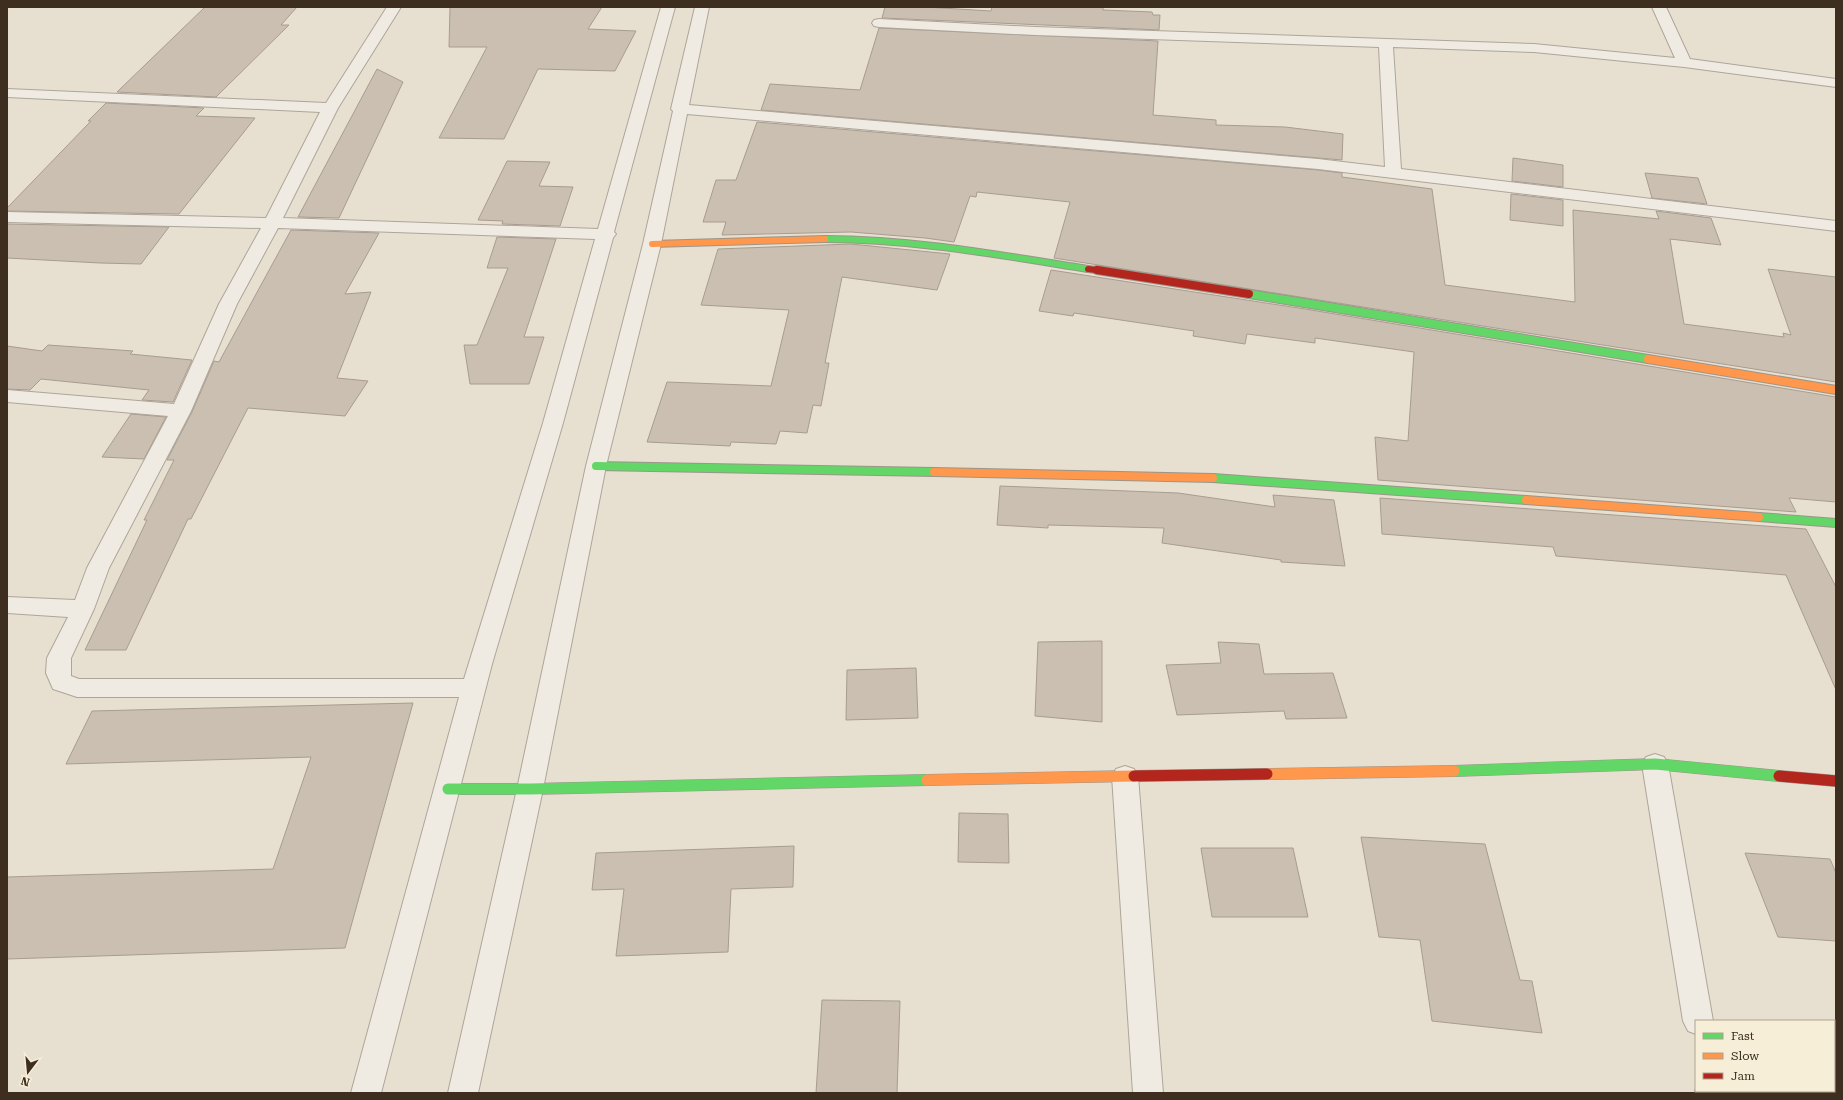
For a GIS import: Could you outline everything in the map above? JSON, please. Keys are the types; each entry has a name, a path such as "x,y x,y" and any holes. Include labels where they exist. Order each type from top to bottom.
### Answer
{"street":[{"path":"394,7 330,108 272,223 228,304 181,412 98,568 83,609 59,658 58,673 62,682 77,688 474,688"},
{"path":"366,1093 474,688 607,234 668,7"},
{"path":"463,1093 530,789 596,466 652,244 679,109 702,7"},
{"path":"1659,7 1684,63"},
{"path":"879,23 1043,31 1534,48 1684,63 1836,83"},
{"path":"1386,43 1393,173"},
{"path":"7,93 330,108"},
{"path":"679,109 1318,164 1836,226"},
{"path":"7,217 272,223 607,234"},
{"path":"652,244 851,238 925,244 1306,303 1836,390"},
{"path":"7,396 181,412"},
{"path":"596,466 1230,478 1836,523"},
{"path":"7,605 83,609"},
{"path":"448,789 530,789 1126,776 1408,772 1655,764 1836,782"},
{"path":"1655,764 1698,1020"},
{"path":"1126,776 1148,1093"}],"building":[{"path":"205,7 297,7 281,25 289,25 216,97 117,92"},
{"path":"450,7 602,7 588,29 636,31 615,71 538,69 504,139 439,138 487,47 449,47"},
{"path":"885,7 925,7 991,11 992,7 1103,7 1103,10 1152,12 1153,15 1160,15 1159,30 882,18"},
{"path":"879,28 1158,41 1153,115 1216,120 1216,125 1285,127 1343,134 1342,160 761,110 770,84 860,90"},
{"path":"377,69 403,82 339,218 298,217"},
{"path":"106,103 204,108 196,116 255,118 179,214 7,211 7,208 91,121 88,121"},
{"path":"757,122 1318,170 1342,173 1342,177 1432,189 1445,285 1575,302 1573,210 1659,219 1656,211 1711,218 1721,245 1670,239 1684,324 1784,337 1783,333 1791,335 1768,269 1836,277 1836,382 1054,258 1070,202 977,192 976,197 970,196 954,242 851,232 722,235 726,222 703,222 716,180 736,180"},
{"path":"1513,158 1563,165 1563,187 1512,181"},
{"path":"507,161 550,162 539,186 573,187 560,226 502,224 503,221 478,220"},
{"path":"1645,173 1698,178 1707,204 1652,198"},
{"path":"1511,194 1563,200 1563,226 1510,220"},
{"path":"7,224 169,227 141,264 7,258"},
{"path":"291,230 379,233 345,294 371,292 337,378 368,381 345,416 248,408 191,519 188,519 126,650 85,650 147,520 144,520 174,460 167,460 192,412 214,361 219,362"},
{"path":"497,237 556,239 524,337 544,337 529,384 470,384 464,345 477,345 508,268 487,268"},
{"path":"851,244 950,254 937,290 842,277 825,363 829,363 821,406 813,405 807,433 780,431 776,444 731,442 730,446 647,442 667,382 771,386 789,310 701,305 718,249"},
{"path":"1051,270 1305,309 1836,397 1836,502 1789,498 1796,512 1378,480 1375,437 1408,441 1414,352 1315,338 1315,343 1247,334 1245,344 1193,336 1194,331 1074,313 1073,316 1039,311"},
{"path":"48,345 133,351 130,354 192,360 173,402 142,400 149,390 41,379 30,390 7,389 7,346 42,351"},
{"path":"131,414 166,417 144,459 102,457"},
{"path":"1000,486 1178,493 1275,507 1273,495 1334,500 1345,566 1281,562 1281,560 1162,543 1164,528 1048,525 1048,528 997,525"},
{"path":"1380,498 1806,529 1836,587 1836,690 1786,575 1556,556 1553,547 1382,534"},
{"path":"1102,641 1102,722 1035,716 1038,642"},
{"path":"1218,642 1259,644 1264,674 1333,673 1347,718 1286,719 1284,711 1177,715 1166,665 1221,663"},
{"path":"916,668 918,718 846,720 847,670"},
{"path":"413,703 345,948 7,959 7,877 273,869 311,757 66,764 92,711"},
{"path":"959,813 1008,814 1009,863 958,862"},
{"path":"1361,837 1485,844 1520,980 1532,981 1542,1033 1432,1021 1420,940 1379,937"},
{"path":"794,846 793,887 731,889 728,952 616,956 624,889 592,890 596,853"},
{"path":"1201,848 1293,848 1308,917 1212,917"},
{"path":"1745,853 1830,859 1836,873 1836,941 1778,937"},
{"path":"822,1000 900,1001 897,1093 816,1093"}],"traffic: fast":[{"path":"825,239 858,239 924,244 1088,269"},
{"path":"1249,294 1648,359"},
{"path":"596,466 934,472"},
{"path":"1213,478 1526,500"},
{"path":"1759,517 1836,523"},
{"path":"1454,771 1655,764 1779,776"},
{"path":"448,789 530,789 927,780"}],"traffic: slow":[{"path":"652,244 825,239"},
{"path":"1648,359 1836,390"},
{"path":"934,472 1213,478"},
{"path":"1526,500 1759,517"},
{"path":"1267,774 1454,771"},
{"path":"927,780 1134,776"}],"traffic: jam":[{"path":"1088,269 1249,294"},
{"path":"1134,776 1267,774"},
{"path":"1779,776 1836,781"}]}
